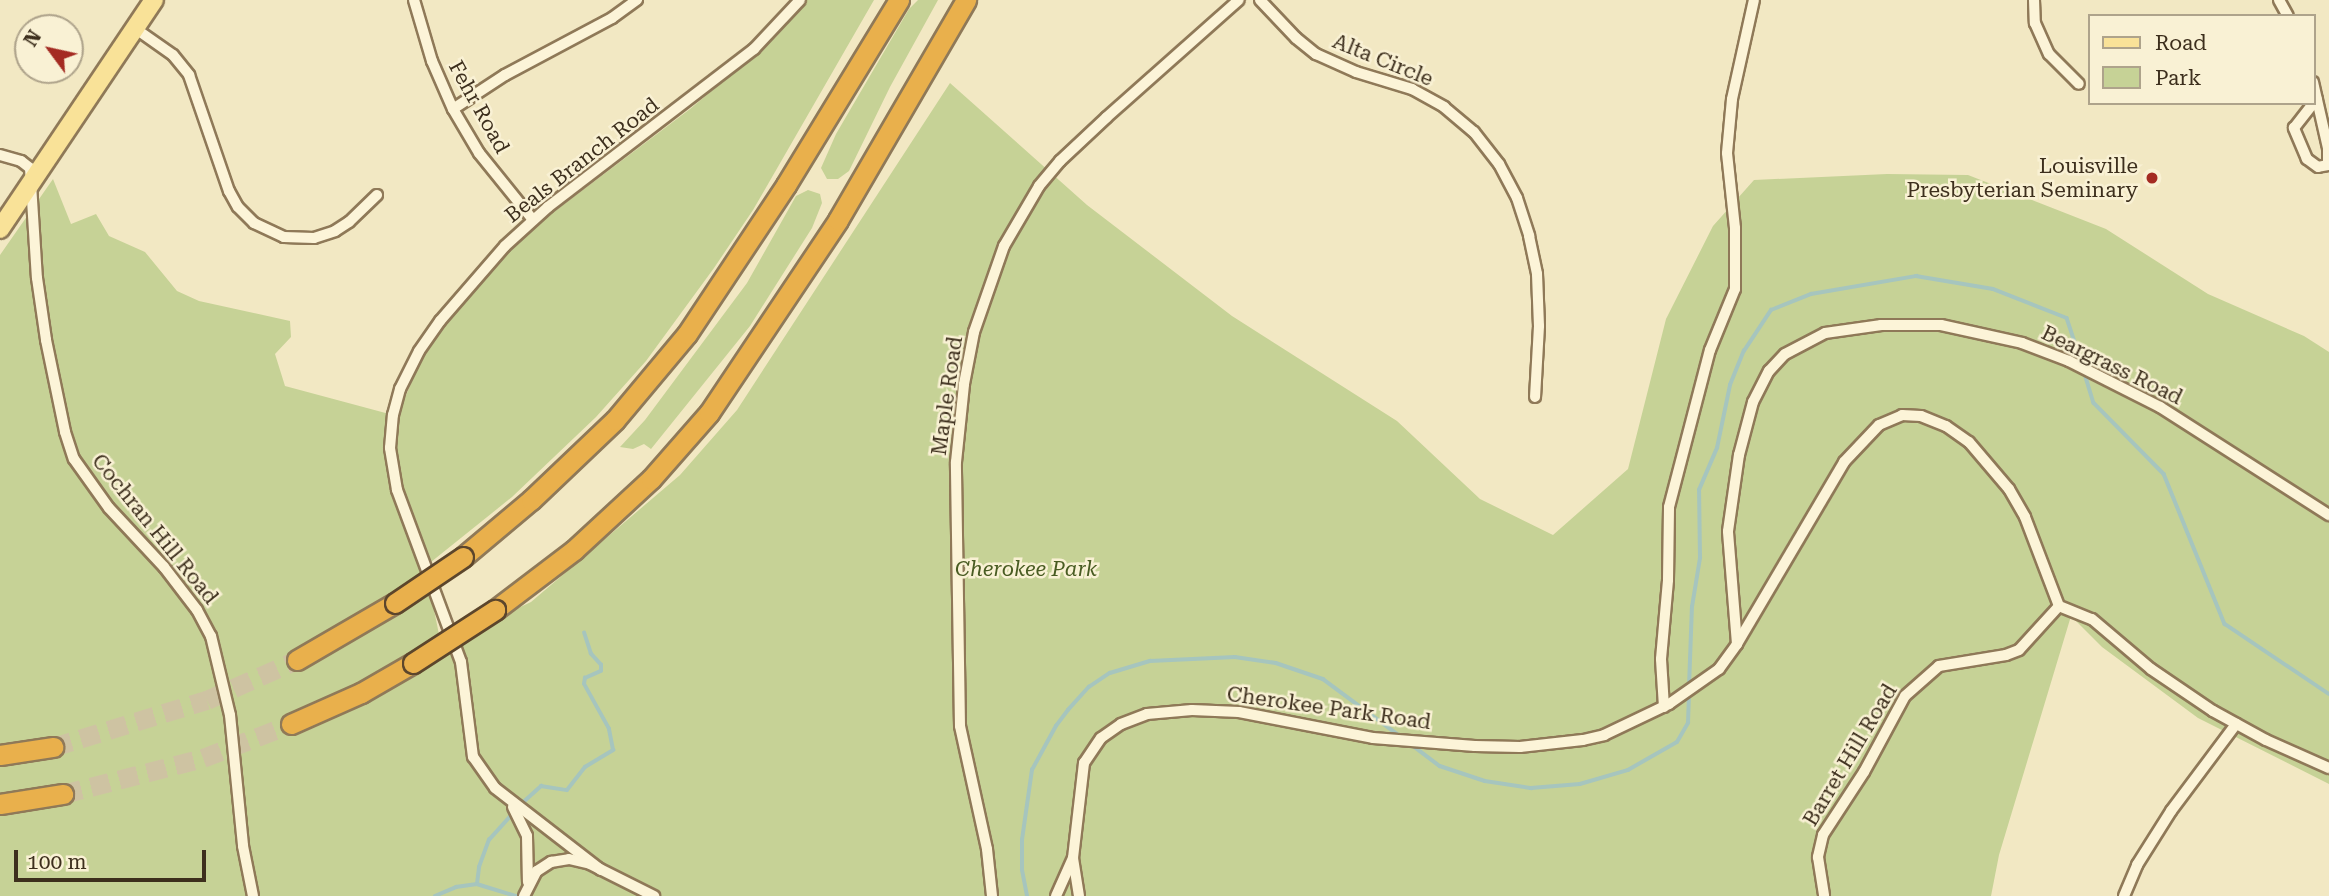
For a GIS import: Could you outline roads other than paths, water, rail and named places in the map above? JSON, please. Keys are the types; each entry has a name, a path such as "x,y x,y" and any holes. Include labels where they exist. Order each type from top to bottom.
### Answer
{"highway":[{"path":"297,660 394,603 463,557 531,500 615,420 687,334 786,186 899,0"},
{"path":"291,724 361,693 495,610 574,550 651,479 709,413 838,219 966,0"},
{"path":"0,755 53,747"},
{"path":"0,804 63,794"}],"main road":[{"path":"0,229 154,0"}],"street":[{"name":"Fehr Road","path":"414,0 432,61 453,110 479,153 533,220"},
{"path":"453,110 505,75 612,18 636,0"},
{"name":"Beals Branch Road","path":"601,870 510,801 482,772 473,757 461,662 397,490 390,437 400,390 419,351 440,321 505,246 533,220 754,49 800,0"},
{"name":"Maple Road","path":"992,896 987,849 960,726 956,462 974,332 1004,246 1039,186 1079,143 1239,0"},
{"name":"Alta Circle","path":"1260,0 1296,38 1316,54 1356,72 1412,89 1444,107 1474,132 1499,164 1517,198 1537,274 1539,326 1535,397"},
{"path":"1666,706 1661,659 1668,580 1669,508 1710,350 1735,289 1735,228 1727,153 1732,99 1754,0"},
{"path":"2034,0 2035,23 2049,54 2079,84"},
{"path":"136,29 173,55 188,75 229,191 238,207 254,223 284,237 314,238 335,231 349,222 377,195"},
{"path":"2312,105 2294,128 2307,159 2318,167 2328,165 2328,148 2315,90"},
{"path":"0,155 27,165 31,176 30,186"},
{"name":"Cochran Hill Road","path":"30,186 46,340 65,432 86,479 164,567 197,610 211,636 230,715 243,846 253,896"},
{"name":"Beargrass Road","path":"1737,644 1728,531 1739,455 1753,402 1769,371 1785,354 1825,333 1905,324 1941,325 2009,340 2069,361 2160,407 2329,515"},
{"path":"1737,644 1844,463 1879,425 1902,415 1921,416 1946,426 1969,442 1990,464 2025,517 2059,606 2092,619 2159,674 2236,724 2329,768"},
{"name":"Barret Hill Road","path":"1824,896 1818,857 1823,835 1864,772 1905,696 1939,666 2006,655 2019,650 2059,606"},
{"name":"Cherokee Park Road","path":"1079,896 1073,858 1084,763 1101,738 1121,724 1147,714 1166,711 1239,712 1373,738 1434,743 1520,747 1583,740 1604,735 1666,706 1707,680 1737,644"},
{"path":"2124,896 2137,865 2171,811 2236,724"},
{"name":"Beals Branch Road","path":"510,801 527,836 526,888"},
{"name":"Cherokee Park Road","path":"1056,896 1073,858"},
{"path":"526,888 537,871 560,860 579,860 653,896"}],"waterway":[{"path":"1689,687 1692,607 1700,558 1699,490 1717,448 1730,385 1744,351 1771,310 1811,294 1916,276 1993,289 2067,318 2082,363"},
{"path":"2085,374 2094,403 2164,474 2225,624 2329,694"},
{"path":"519,806 541,786 567,790 585,767 613,750 609,729 584,684 585,678 601,671 601,665 591,654 584,633"},
{"path":"1027,896 1022,870 1022,840 1032,770 1068,710 1089,687 1110,673 1150,661 1235,657 1276,663 1323,679 1400,736"},
{"path":"1412,745 1440,766 1485,781 1531,788 1580,784 1628,770 1677,742 1688,723 1689,694"},
{"path":"477,884 479,867 489,840 514,812"},
{"path":"435,896 456,887 477,884 516,896"}],"tunnel":[{"path":"53,747 207,700 297,660"},
{"path":"63,794 203,758 291,724"}],"place":[{"name":"Louisville Presbyterian Seminary","path":"2152,178"}],"park label":[{"name":"Cherokee Park","path":"1026,569"}]}
